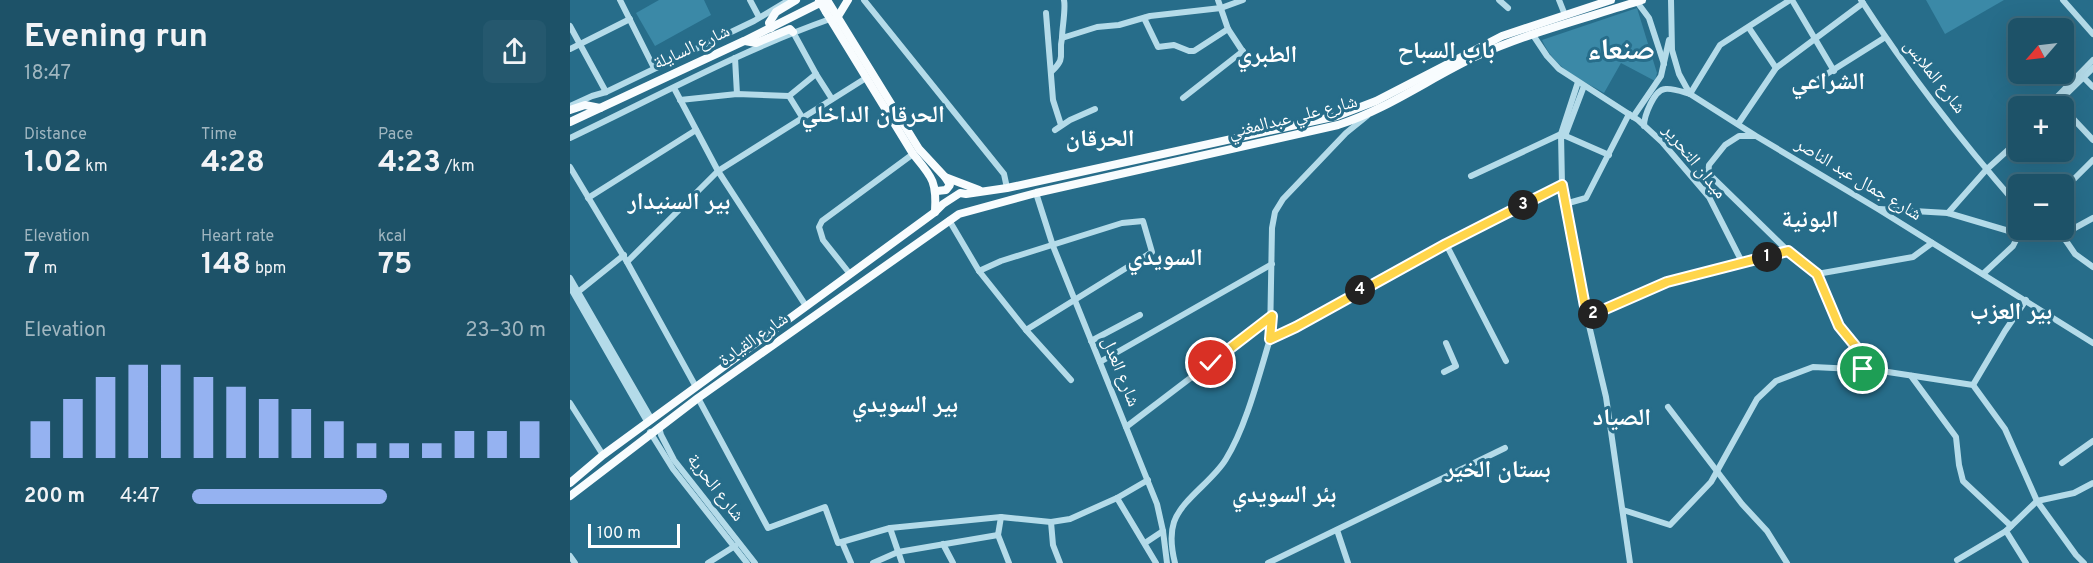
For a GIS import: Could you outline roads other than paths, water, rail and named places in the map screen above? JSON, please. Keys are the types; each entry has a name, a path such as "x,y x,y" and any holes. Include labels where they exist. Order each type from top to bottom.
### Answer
{"main road":[{"path":"771,28 769,23 774,13 796,0"},
{"path":"819,0 831,14 919,149 950,185 946,190 937,191"},
{"path":"827,0 831,14 866,78 913,154 929,174 937,191 935,212"},
{"name":"شارع السايلة","path":"570,122 827,0"},
{"path":"831,14 849,0"},
{"name":"شارع علي عبدالمغني","path":"966,194 1007,188 1337,116 1376,101 1502,36 1611,0"},
{"name":"شارع علي عبدالمغني","path":"970,211 1036,193 1338,125 1368,114 1475,57 1503,45 1640,1"},
{"path":"744,41 756,43 790,29 793,32"},
{"path":"570,108 581,105 600,108"},
{"path":"1337,116 1338,125"},
{"path":"945,177 984,191"},
{"path":"960,193 966,194 972,201 970,211 965,214 954,212 951,201 954,196 960,193"},
{"name":"شارع القيادة","path":"570,483 603,455 954,196"},
{"name":"شارع القيادة","path":"570,496 650,432 959,214"}],"street":[{"path":"621,0 654,68"},
{"path":"750,0 759,17"},
{"path":"570,108 759,17 789,0"},
{"path":"864,0 1004,174 1007,188"},
{"path":"1052,71 1062,58 1063,16 1066,6 1064,0"},
{"path":"1218,0 1228,29 1249,61"},
{"path":"1062,38 1097,27 1221,8 1243,0"},
{"path":"1499,0 1508,8"},
{"path":"1559,0 1565,15"},
{"path":"1671,0 1672,50 1676,66 1690,94"},
{"path":"1690,94 1720,45 1791,0 1834,70"},
{"path":"2063,0 2093,34"},
{"path":"1640,1 1649,18 1664,65"},
{"path":"1738,124 1776,68 1862,2"},
{"name":"شارع الملابس","path":"1862,2 1884,38 1986,170 2008,195"},
{"path":"1046,13 1053,100 1061,125"},
{"path":"570,138 831,14"},
{"path":"1144,18 1158,47 1174,45 1194,51 1228,29"},
{"path":"570,49 630,19"},
{"path":"570,26 606,92"},
{"path":"1749,28 1776,68"},
{"path":"1566,204 1586,198 1631,116 1658,81 1671,31"},
{"path":"793,32 832,99"},
{"name":"ميدان التحرير","path":"1533,35 1553,63 1631,116 1662,142 1708,197 1743,264"},
{"path":"1814,82 1884,38"},
{"path":"1183,98 1243,51"},
{"path":"735,58 737,94"},
{"path":"2058,96 2093,60"},
{"path":"2068,96 2093,68"},
{"path":"680,100 737,94 789,96 816,74"},
{"path":"2083,77 2093,87"},
{"path":"578,292 625,259 718,171 866,78"},
{"path":"1581,84 1563,135 1562,185 1587,317 1606,397 1630,563"},
{"path":"674,88 718,171 806,306"},
{"path":"1644,126 1647,109 1663,89 1690,94"},
{"name":"شارع جمال عبد الناصر","path":"1690,94 2093,343"},
{"path":"789,96 802,117"},
{"path":"1055,130 1095,109"},
{"path":"1175,563 1172,544 1177,517 1188,502 1221,468 1230,453 1270,339 1272,222 1280,203 1346,133 1368,114"},
{"path":"2074,120 2093,140"},
{"path":"588,198 696,130"},
{"path":"1471,176 1563,135 1609,155"},
{"path":"1708,197 1709,165 1725,145 1739,136 1756,136"},
{"path":"1948,213 2008,149"},
{"path":"850,274 823,240 819,227 822,221 913,154"},
{"path":"2074,179 2093,160"},
{"path":"570,168 625,259 696,387"},
{"path":"1708,173 1788,251 1817,274 1839,326 1875,370"},
{"path":"1270,339 1446,244 1562,185"},
{"name":"شارع العدل","path":"1036,193 1053,246 1149,480 1163,531 1167,563"},
{"path":"1878,209 1948,213 2008,229"},
{"path":"2074,228 2093,218"},
{"path":"949,220 979,271 1026,330 1071,380"},
{"path":"979,271 1001,261 1122,223 1143,221 1152,252 1026,330"},
{"path":"1983,274 2016,240"},
{"path":"2065,240 2075,254 2093,267"},
{"path":"1817,274 1913,257 1932,243"},
{"path":"1446,244 1506,361"},
{"path":"1587,317 1667,282 1788,251"},
{"path":"1100,362 1272,264"},
{"path":"570,278 650,421"},
{"path":"570,287 650,421"},
{"path":"1973,385 2026,300"},
{"path":"1091,341 1140,315"},
{"path":"1126,427 1272,316"},
{"path":"1444,372 1456,366 1446,343"},
{"path":"1623,510 1670,525 1711,482 1757,399 1776,381 1813,367 1875,370 1973,385 2005,429 2037,501 2084,563"},
{"path":"1911,376 1956,437 1959,465 1964,481 2009,528 2026,563"},
{"path":"698,398 768,528 825,507 838,543 890,528 1000,517 1052,522 1082,515 1149,480"},
{"path":"570,403 603,455"},
{"path":"1668,407 1717,472 1767,531 1787,563"},
{"name":"شارع الحرية","path":"659,427 674,460 736,546 755,563"},
{"path":"650,432 674,469 747,563"},
{"path":"2062,463 2093,441"},
{"path":"1268,563 1505,448"},
{"path":"1957,560 2009,528 2037,501 2074,493 2093,483"},
{"path":"1117,498 1156,563"},
{"path":"1000,517 998,535 1009,563"},
{"path":"1052,522 1053,545 1060,563"},
{"path":"890,528 902,563"},
{"path":"1337,530 1348,563"},
{"path":"1145,543 1163,531"},
{"path":"873,563 898,552 998,535"},
{"path":"842,542 851,563"},
{"path":"943,544 953,563"},
{"path":"708,563 736,546"},
{"path":"570,556 575,563"}],"district":[{"name":"صنعاء","path":"1621,51"},
{"name":"باب السباح","path":"1446,52"},
{"name":"الطبري","path":"1267,56"},
{"name":"الشراعي","path":"1828,83"},
{"name":"الحرقان الداخلي","path":"873,116"},
{"name":"الحرقان","path":"1100,140"},
{"name":"بير السنيدار","path":"679,203"},
{"name":"البونية","path":"1810,221"},
{"name":"السويدي","path":"1165,259"},
{"name":"بير العزب","path":"2011,313"},
{"name":"بير السويدي","path":"905,406"},
{"name":"الصياد","path":"1622,419"},
{"name":"بستان الخير","path":"1498,471"},
{"name":"بئر السويدي","path":"1284,496"}]}
